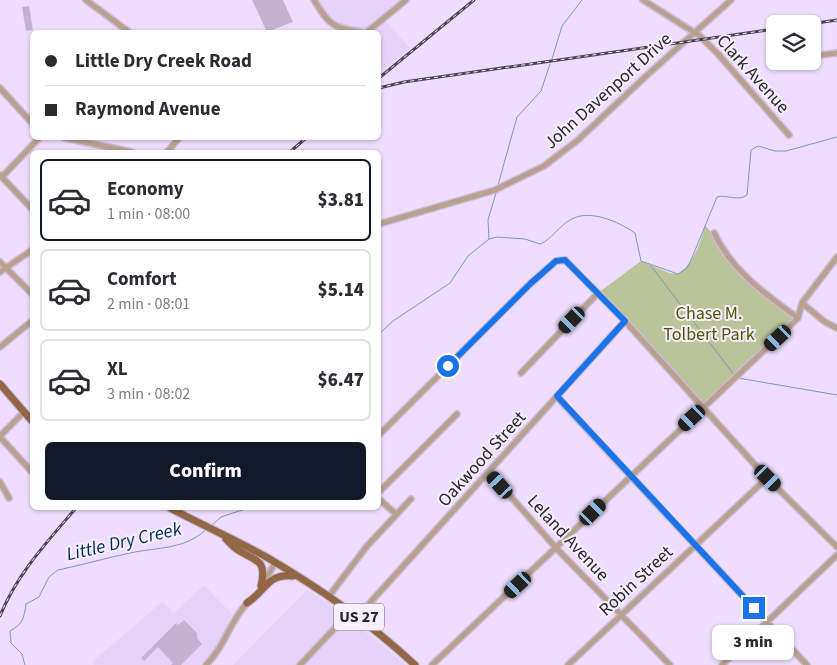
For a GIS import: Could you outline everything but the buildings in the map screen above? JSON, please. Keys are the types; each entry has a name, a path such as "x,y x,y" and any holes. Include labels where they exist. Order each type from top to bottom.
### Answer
{"main road":[{"path":"1,387 30,419"},
{"path":"174,510 216,530 230,540 238,550 260,562 264,574 261,586"},
{"name":"US 27","path":"230,540 298,576 329,596 358,616 414,665"},
{"path":"247,602 261,592 274,577 280,575 298,576"}],"street":[{"path":"86,0 126,30"},
{"path":"314,0 326,19 335,26 352,30"},
{"path":"369,30 406,0"},
{"name":"Clark Avenue","path":"643,0 695,33 718,54 789,135"},
{"name":"John Davenport Drive","path":"381,223 495,190 539,169 574,144 644,77 731,0"},
{"path":"821,55 837,53"},
{"path":"0,90 30,121"},
{"path":"30,208 1,176 37,140"},
{"path":"75,140 122,150"},
{"path":"169,150 177,140"},
{"path":"714,233 726,255 752,284 798,318"},
{"path":"0,272 30,251"},
{"path":"432,665 557,549 629,476 798,318 802,303 837,257"},
{"path":"381,433 530,284 556,261 565,260 625,321 768,478 837,546"},
{"path":"0,262 30,292"},
{"path":"521,373 598,293"},
{"path":"802,303 825,322 837,328"},
{"name":"Oakwood Street","path":"358,616 625,321"},
{"path":"0,347 30,323"},
{"path":"557,396 629,476 808,665"},
{"path":"24,412 0,437 30,470"},
{"path":"381,490 457,414"},
{"name":"Leland Avenue","path":"489,472 557,549 670,665"},
{"name":"Robin Street","path":"568,665 694,545 768,478"},
{"path":"0,482 9,498"},
{"path":"329,596 367,546 411,499"},
{"path":"381,501 396,514"},
{"path":"722,665 837,555"},
{"path":"206,665 220,650 234,620 261,586 275,563"},
{"path":"300,665 351,611"}],"shaded area":[{"path":"317,0 401,0 382,17 410,48 381,71 381,30 342,27 330,19"},
{"path":"204,585 232,614 220,643 200,665 94,665 92,662 162,602 174,613"},
{"path":"307,590 332,605 406,665 233,665"}],"green space":[{"name":"Chase M. Tolbert Park","path":"705,225 752,284 798,318 705,407 598,293 641,261 669,273 678,274 693,258"}],"waterway":[{"path":"552,59 562,26 582,0"},
{"path":"498,185 517,117 541,91 550,64"},
{"name":"Little Dry Creek","path":"381,332 393,321 450,283 468,256 489,239 497,237 525,239 540,244 570,220 586,215 604,218 635,233 641,261 678,274 687,268 717,197 740,198 747,195 751,150 758,146 775,151 786,151 837,137"},
{"path":"489,239 488,220 496,193"},
{"name":"Little Dry Creek","path":"651,266 735,376"},
{"name":"Little Dry Creek","path":"738,378 837,395"},
{"name":"Little Dry Creek","path":"211,526 221,517 242,510"},
{"name":"Little Dry Creek","path":"25,665 22,654 11,643 10,631 18,626 22,620 26,604 39,597 49,577 58,570 130,553 170,547 188,541 206,530"}],"railway":[{"path":"381,76 474,0"},
{"path":"821,22 837,20"},
{"path":"381,88 404,82 766,30"},
{"path":"292,150 304,140"},
{"path":"0,616 24,572 74,510"}],"route":[{"path":"448,366 530,284 556,261 565,260 625,321 557,396 629,476 754,608"}]}
